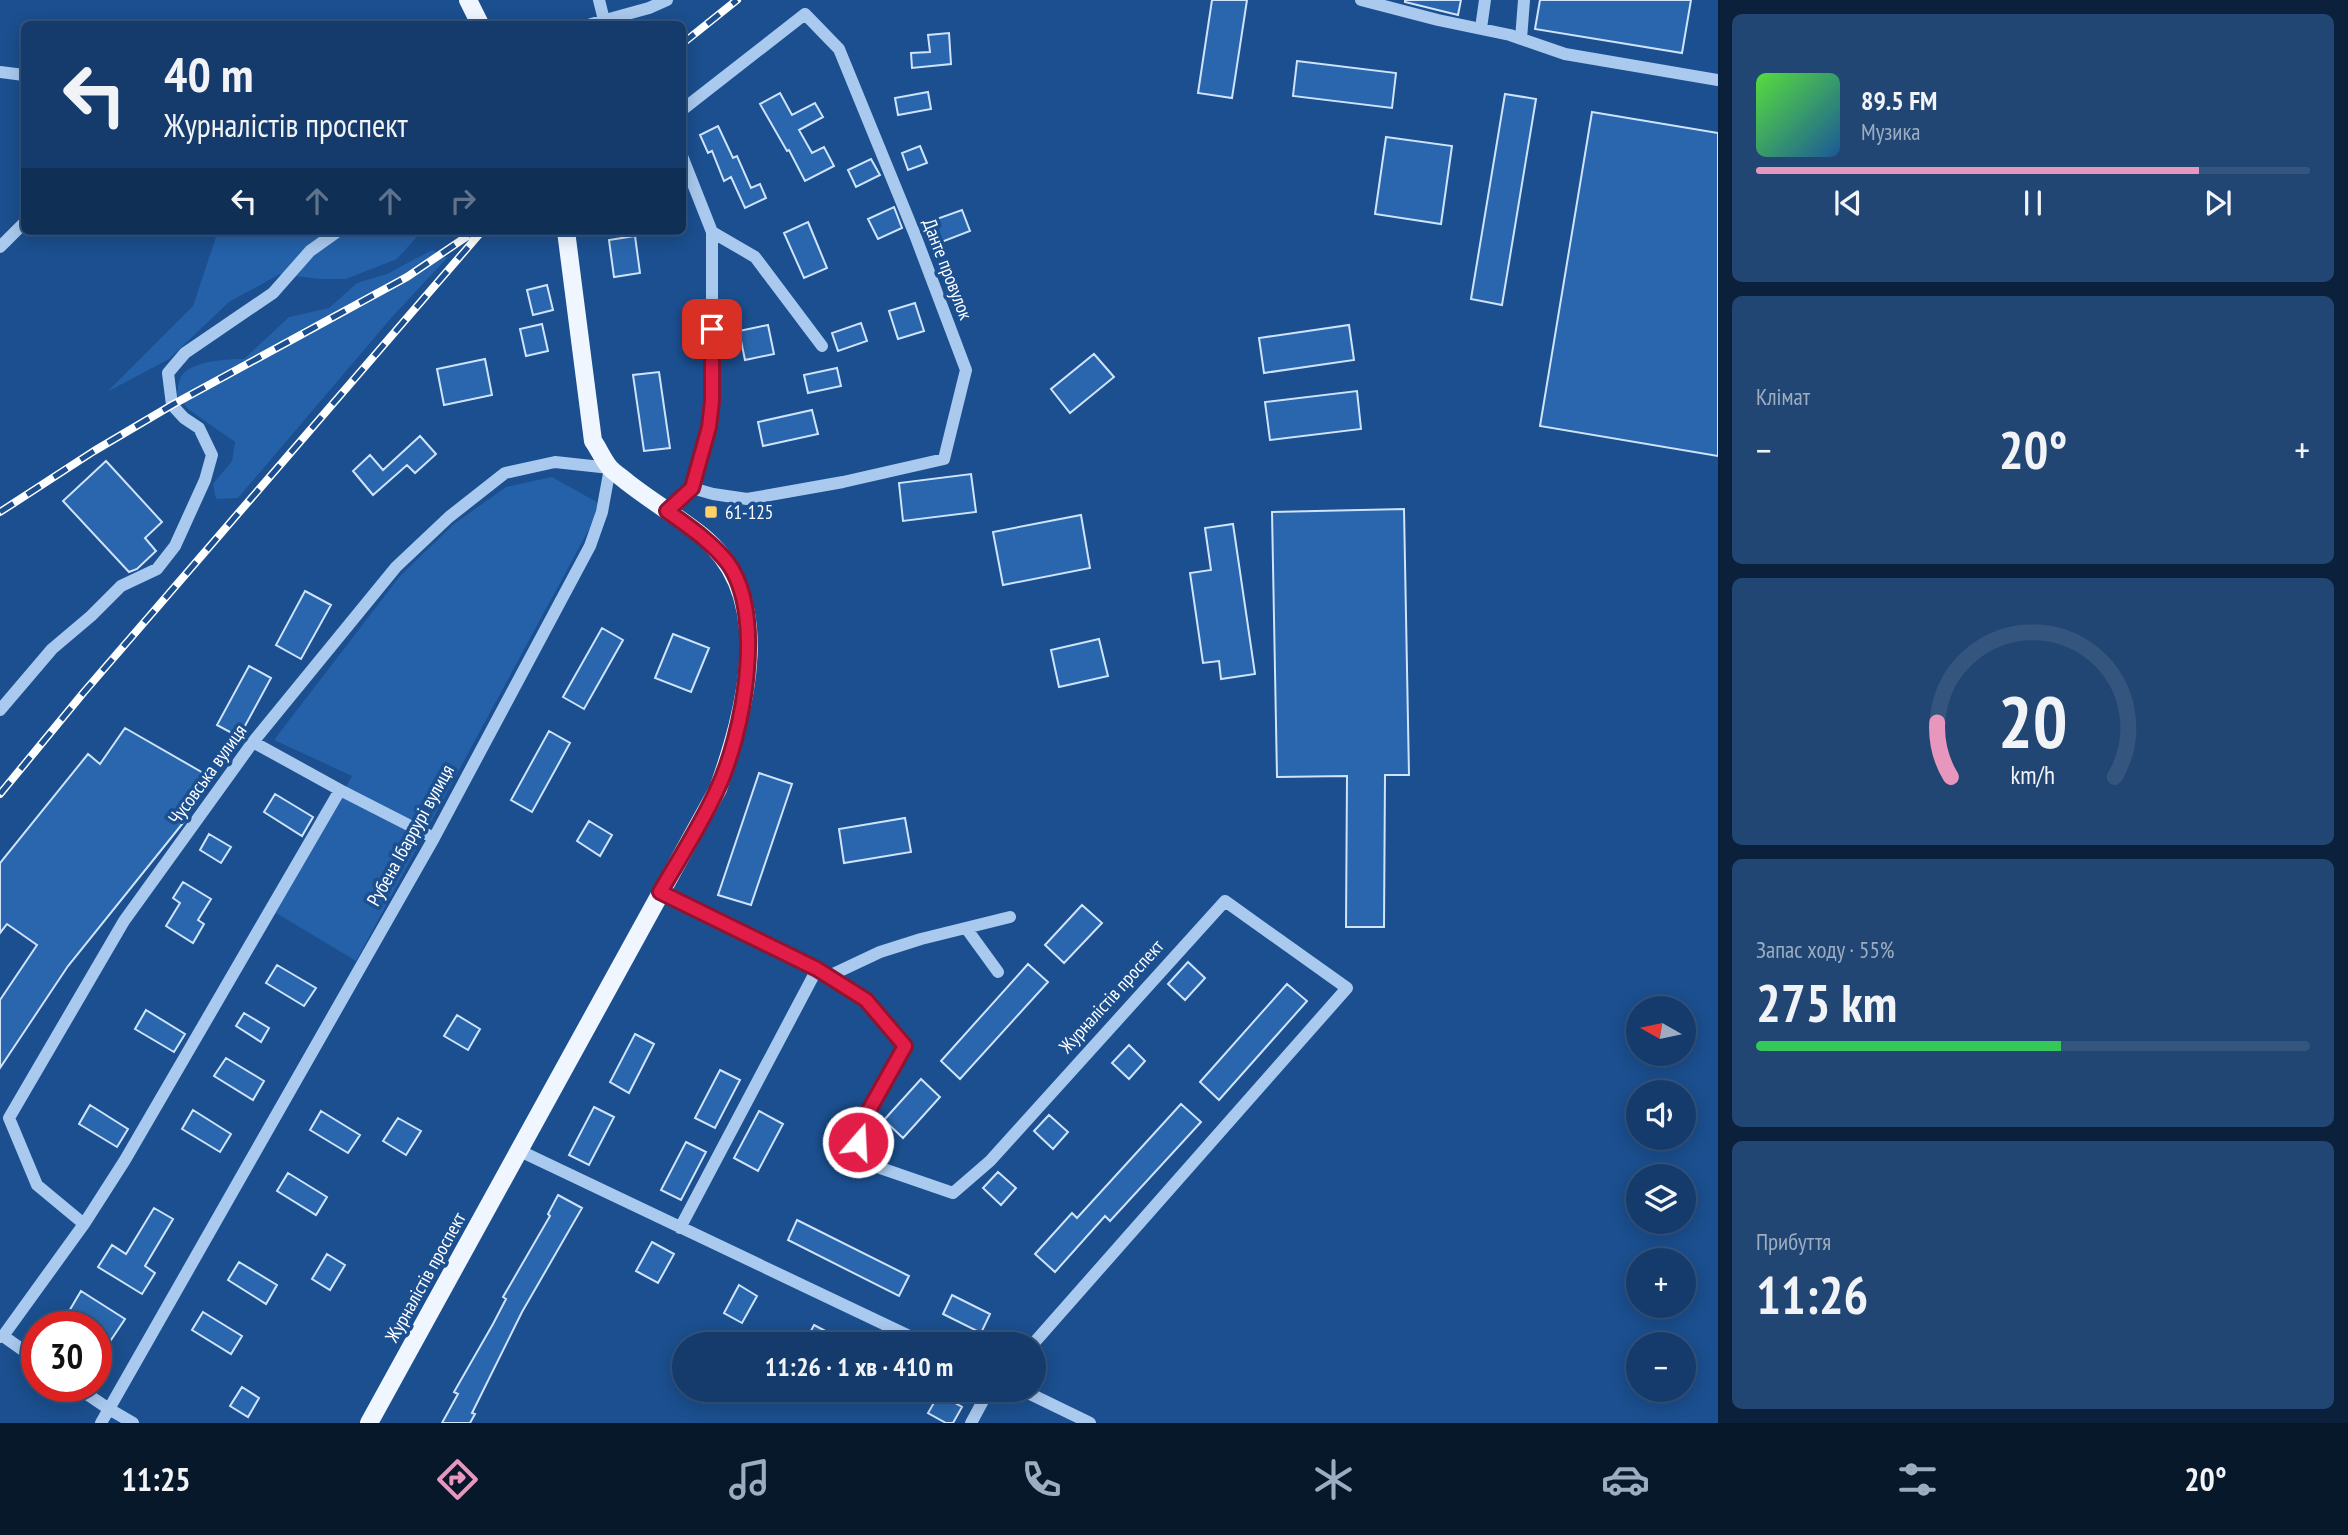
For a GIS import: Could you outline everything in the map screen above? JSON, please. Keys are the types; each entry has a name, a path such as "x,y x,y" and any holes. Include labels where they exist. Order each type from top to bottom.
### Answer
{"main road":[{"path":"468,0 478,21"},
{"path":"567,235 593,441 610,468"},
{"name":"Журналістів проспект","path":"369,1423 718,789 733,747 743,700 749,647 743,596 729,564 703,537 610,468"}],"street":[{"path":"599,0 604,20"},
{"path":"601,21 649,8 667,0"},
{"path":"1361,0 1521,39 1565,54 1718,80"},
{"path":"1481,29 1485,0"},
{"path":"1521,39 1524,0"},
{"name":"Данте провулок","path":"686,107 805,14 839,49 967,370 943,458 843,482 747,499 692,488"},
{"path":"0,72 21,75"},
{"path":"667,511 692,488 709,427 712,401 712,232 686,166"},
{"path":"0,247 21,226"},
{"path":"712,232 755,257 822,346"},
{"path":"0,710 52,649 92,616 121,586 157,569 175,546 205,480 212,455 199,428 184,418 172,405 168,373 186,353 273,293 310,251 332,235"},
{"name":"Чусовська вулиця","path":"84,1224 37,1185 9,1118 124,921 253,742 396,568 449,517 505,473 555,462 610,468"},
{"name":"Рубена Ібаррурі вулиця","path":"101,1423 434,838 590,546 602,512 610,468"},
{"path":"253,742 434,838"},
{"path":"21,1349 1,1336 84,1224 125,1160 340,790"},
{"name":"Журналістів проспект","path":"660,892 823,972 866,1000 905,1046 863,1121 858,1142 863,1162 953,1193 990,1161 1225,901 1347,988 1044,1332"},
{"path":"680,1228 823,972 922,939 1010,917"},
{"path":"966,928 998,972"},
{"path":"518,1150 901,1332"},
{"path":"98,1402 133,1423"},
{"path":"971,1423 982,1402"},
{"path":"1046,1402 1090,1423"}],"shaded area":[{"path":"217,235 418,235 397,259 346,279 280,274 229,302 169,359 107,392 193,306"},
{"path":"432,250 447,258 392,317 238,498 216,499 213,484 232,461 235,442 188,409 177,395 179,380 184,373 204,363 244,359 289,317 329,308 357,283 387,274"},
{"path":"552,477 602,505 356,961 276,913 352,776 274,740 400,576 454,524 506,487"}],"building":[{"path":"1212,0 1247,0 1232,98 1198,93"},
{"path":"1405,0 1461,0 1458,15"},
{"path":"1540,0 1691,0 1682,53 1535,29"},
{"path":"949,33 951,64 912,68 911,53 930,52 928,35"},
{"path":"1297,61 1396,73 1392,108 1293,96"},
{"path":"928,92 931,109 898,115 895,98"},
{"path":"780,93 792,115 815,103 823,117 799,130 812,153 824,147 834,166 805,181 760,104"},
{"path":"1505,94 1536,99 1502,305 1471,299"},
{"path":"1592,112 1718,133 1718,456 1540,426"},
{"path":"718,126 733,158 737,156 751,188 760,184 766,198 745,208 731,177 724,181 712,151 708,153 700,135"},
{"path":"1386,137 1452,146 1441,224 1375,214"},
{"path":"920,146 927,163 908,170 902,153"},
{"path":"871,159 880,175 856,187 848,170"},
{"path":"894,207 902,228 878,239 868,219"},
{"path":"962,210 970,231 939,243 931,221"},
{"path":"808,222 827,268 804,278 784,233"},
{"path":"635,236 640,273 614,277 609,240"},
{"path":"547,285 553,310 533,315 527,290"},
{"path":"915,303 924,331 898,339 889,311"},
{"path":"861,323 867,341 838,351 832,333"},
{"path":"542,324 548,351 526,356 520,329"},
{"path":"768,325 774,354 745,360 739,331"},
{"path":"1349,325 1354,360 1264,373 1259,338"},
{"path":"1094,354 1114,377 1070,413 1051,389"},
{"path":"485,359 492,395 444,405 437,369"},
{"path":"837,368 841,386 808,393 804,375"},
{"path":"659,372 670,448 644,451 633,375"},
{"path":"1357,391 1361,429 1270,440 1265,402"},
{"path":"812,410 818,434 763,446 758,422"},
{"path":"420,436 436,454 415,473 407,465 373,495 353,471 370,455 383,470"},
{"path":"106,461 162,522 145,538 156,551 137,569 129,572 63,501"},
{"path":"971,474 976,512 903,521 899,483"},
{"path":"1404,509 1409,775 1385,775 1384,927 1346,927 1347,776 1277,777 1272,512"},
{"path":"1081,515 1090,568 1003,585 993,532"},
{"path":"1233,524 1255,674 1221,679 1219,661 1203,663 1190,573 1211,570 1205,528"},
{"path":"305,591 331,605 301,659 276,645"},
{"path":"602,628 623,640 584,709 563,697"},
{"path":"673,634 709,648 691,692 655,678"},
{"path":"1099,639 1108,676 1059,687 1051,650"},
{"path":"249,666 271,678 239,737 217,725"},
{"path":"125,728 205,774 182,813 187,818 68,966 0,1068 0,1000 37,945 7,924 0,933 0,863 88,754 100,764"},
{"path":"549,731 570,743 532,812 511,800"},
{"path":"759,773 792,784 751,905 718,895"},
{"path":"275,794 313,817 302,836 264,812"},
{"path":"905,818 911,852 844,863 839,829"},
{"path":"589,821 612,835 600,856 577,841"},
{"path":"209,834 231,847 221,863 200,850"},
{"path":"183,882 211,899 198,920 204,924 193,943 166,926 180,903 173,898"},
{"path":"1082,905 1102,923 1064,963 1045,945"},
{"path":"1188,962 1205,978 1185,1000 1168,984"},
{"path":"1028,964 1048,982 960,1079 941,1061"},
{"path":"277,965 316,988 304,1006 266,983"},
{"path":"1287,984 1307,1001 1219,1100 1200,1082"},
{"path":"146,1010 185,1034 174,1052 135,1029"},
{"path":"244,1013 269,1028 261,1042 236,1026"},
{"path":"457,1015 480,1029 468,1050 444,1036"},
{"path":"635,1034 654,1044 629,1093 610,1082"},
{"path":"1129,1045 1145,1061 1129,1079 1112,1063"},
{"path":"226,1058 264,1081 253,1100 214,1076"},
{"path":"720,1070 740,1080 715,1128 695,1118"},
{"path":"921,1079 940,1097 903,1138 884,1120"},
{"path":"1181,1104 1201,1122 1110,1221 1105,1216 1055,1272 1035,1254 1072,1213 1077,1218"},
{"path":"90,1105 128,1129 117,1147 79,1124"},
{"path":"594,1107 614,1117 589,1165 569,1155"},
{"path":"193,1110 231,1134 220,1152 182,1129"},
{"path":"321,1111 360,1135 348,1153 310,1130"},
{"path":"759,1111 783,1124 758,1171 734,1158"},
{"path":"1049,1115 1068,1132 1053,1149 1034,1131"},
{"path":"398,1118 421,1131 406,1155 383,1141"},
{"path":"686,1142 706,1152 681,1200 661,1190"},
{"path":"998,1172 1016,1188 1001,1205 983,1188"},
{"path":"288,1173 327,1197 316,1215 277,1191"},
{"path":"558,1195 582,1208 522,1312 472,1413 475,1414 470,1423 442,1423 458,1394 454,1392 493,1324 506,1299 503,1297 550,1216 548,1214"},
{"path":"154,1208 173,1219 145,1266 155,1273 142,1294 98,1267 112,1245 126,1254"},
{"path":"797,1220 909,1276 899,1296 788,1240"},
{"path":"652,1242 674,1254 658,1283 636,1271"},
{"path":"327,1254 345,1265 330,1290 312,1279"},
{"path":"239,1262 277,1285 266,1304 228,1280"},
{"path":"739,1285 757,1296 742,1323 724,1313"},
{"path":"81,1291 125,1319 112,1338 112,1311 69,1311"},
{"path":"952,1295 990,1314 981,1332 979,1332 943,1314"},
{"path":"203,1312 242,1336 231,1354 192,1330"},
{"path":"814,1325 827,1332 810,1332"},
{"path":"242,1387 259,1398 248,1417 230,1406"},
{"path":"934,1402 953,1402 962,1407 953,1423 946,1423 928,1413"}],"railway":[{"path":"686,41 737,0"},
{"path":"0,512 94,451 172,405 407,277 469,235"},
{"path":"0,794 84,692 479,235"}],"place":[{"name":"61-125","path":"711,512"}],"route":[{"path":"712,329 712,401 709,427 692,488 667,511 703,537 729,564 743,596 749,647 743,700 733,747 718,789 660,892 817,969 866,1000 905,1046 863,1121 858,1142"}]}
